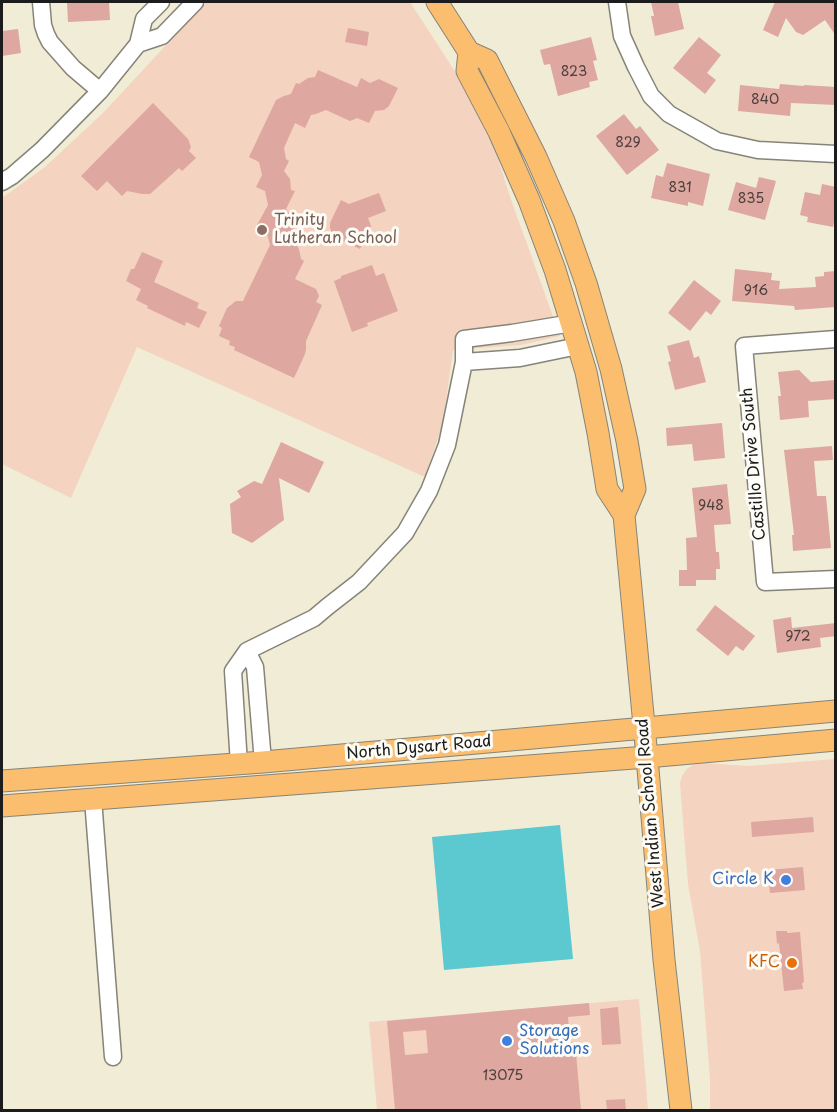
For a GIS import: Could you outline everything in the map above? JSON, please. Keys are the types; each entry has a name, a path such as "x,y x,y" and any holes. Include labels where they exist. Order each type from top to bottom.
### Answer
{"main road":[{"name":"West Indian School Road","path":"437,2 470,52 487,60 526,135 564,221 586,283 618,397 635,489 624,515"},
{"name":"West Indian School Road","path":"470,52 467,71 499,132 549,252 586,372 607,489 624,515 664,960 681,1110"},
{"name":"North Dysart Road","path":"2,781 263,762 836,711"},
{"name":"North Dysart Road","path":"2,806 647,757 836,740"}],"street":[{"path":"41,2 43,26 50,42 73,68 100,91"},
{"path":"2,182 42,150 100,91 138,44 144,19 160,2"},
{"path":"138,44 162,36 195,2"},
{"path":"617,2 622,36 636,67 651,96 669,114 717,141 758,150 836,154"},
{"path":"239,764 232,671 247,651 314,618 359,582 405,533 429,491 447,445 464,363 464,339 572,323"},
{"name":"Castillo Drive South","path":"836,339 744,346 765,582 836,579"},
{"path":"464,363 520,358 578,345"},
{"path":"247,651 255,667 263,762"},
{"path":"93,799 112,1057"}],"shaded area":[{"name":"Trinity Lutheran School","path":"206,2 410,2 456,73 494,146 560,336 521,345 453,350 443,423 425,477 137,347 71,498 2,464 2,198 45,167 103,113"},
{"path":"835,759 835,1110 710,1110 710,1079 700,951 688,884 680,783 682,776 693,765 703,763 749,766"},
{"name":"Storage Solutions","path":"639,999 648,1110 377,1110 369,1022"}],"water":[{"path":"560,825 573,959 444,970 432,837"}],"building":[{"path":"67,2 109,2 110,20 68,22"},
{"path":"651,2 678,2 684,29 655,36"},
{"path":"775,2 836,2 836,36 825,20 803,35 796,32 786,18 778,37 763,30"},
{"path":"348,28 369,32 367,46 345,42"},
{"path":"18,29 21,53 2,56 2,31"},
{"path":"591,37 597,60 593,61 598,80 589,82 590,87 558,96 550,64 544,65 540,50"},
{"path":"699,37 721,55 707,73 716,80 705,94 673,68"},
{"path":"318,70 357,87 361,78 370,83 379,79 398,88 389,106 384,110 375,111 369,123 357,118 350,121 326,110 311,115 305,128 295,123 284,148 286,159 289,161 284,171 290,179 291,190 295,191 286,209 293,218 294,229 297,230 293,240 304,261 295,279 316,289 319,296 316,302 322,305 306,341 305,354 294,378 234,350 235,347 229,345 230,341 219,336 222,328 219,326 227,308 236,301 243,301 270,245 266,230 257,225 268,205 265,191 256,187 262,175 259,162 249,157 276,100 291,94 296,83 299,84 308,78 315,77"},
{"path":"780,84 836,87 836,105 791,103 790,116 738,111 740,85 779,89"},
{"path":"153,103 188,139 191,147 189,151 196,158 182,171 179,168 150,194 127,191 122,196 107,181 97,191 81,176"},
{"path":"624,114 636,129 640,126 659,150 627,175 596,136"},
{"path":"667,163 710,174 703,206 688,202 688,206 651,198 656,175 663,177"},
{"path":"759,177 776,181 765,220 728,210 736,182 756,188"},
{"path":"822,184 836,187 836,213 833,227 807,222 808,217 800,215 805,192 820,195"},
{"path":"379,193 386,211 368,218 371,226 360,249 335,237 330,223 341,200 349,204"},
{"path":"142,252 163,261 154,282 199,303 197,308 207,312 199,328 186,322 185,326 147,308 148,306 136,300 141,289 126,281"},
{"path":"372,265 376,276 384,273 398,311 367,323 368,326 352,332 334,281 341,276"},
{"path":"735,269 772,273 771,280 780,281 779,289 816,287 815,277 824,276 824,272 836,271 836,307 795,310 794,306 732,301"},
{"path":"694,280 721,301 711,315 706,311 690,331 668,313"},
{"path":"689,340 694,358 699,356 706,382 675,390 668,362 671,361 667,346"},
{"path":"799,370 811,382 836,380 836,399 808,401 809,417 780,420 778,396 781,396 778,372"},
{"path":"722,423 725,458 694,461 692,444 667,446 666,428"},
{"path":"281,442 324,462 309,493 279,478 284,520 252,543 232,533 230,504 241,497 237,491 254,481 262,484"},
{"path":"832,446 833,460 814,461 817,496 826,496 831,548 793,551 792,535 794,535 784,450"},
{"path":"727,484 731,524 714,525 720,569 716,569 716,580 696,580 696,586 679,586 679,570 687,570 686,538 697,537 692,488"},
{"path":"715,605 755,636 743,651 736,646 728,656 696,630"},
{"path":"791,617 792,628 836,623 836,636 820,638 821,647 777,653 773,620"},
{"name":"Circle K","path":"813,817 814,832 752,837 751,822"},
{"name":"Circle K","path":"803,867 805,890 770,893 768,870"},
{"name":"KFC","path":"776,931 800,932 803,989 784,991"},
{"name":"Storage Solutions","path":"589,1003 590,1015 568,1017 570,1042 575,1042 581,1110 395,1110 387,1021","holes":["426,1030 428,1053 405,1055 403,1032"]},
{"path":"618,1007 621,1044 602,1045 600,1009"},
{"path":"625,1099 626,1110 607,1110 606,1100"}],"place":[{"name":"Trinity Lutheran School","path":"262,230"},
{"name":"Circle K","path":"786,880"},
{"name":"KFC","path":"792,963"},
{"name":"Storage Solutions","path":"507,1041"}]}
